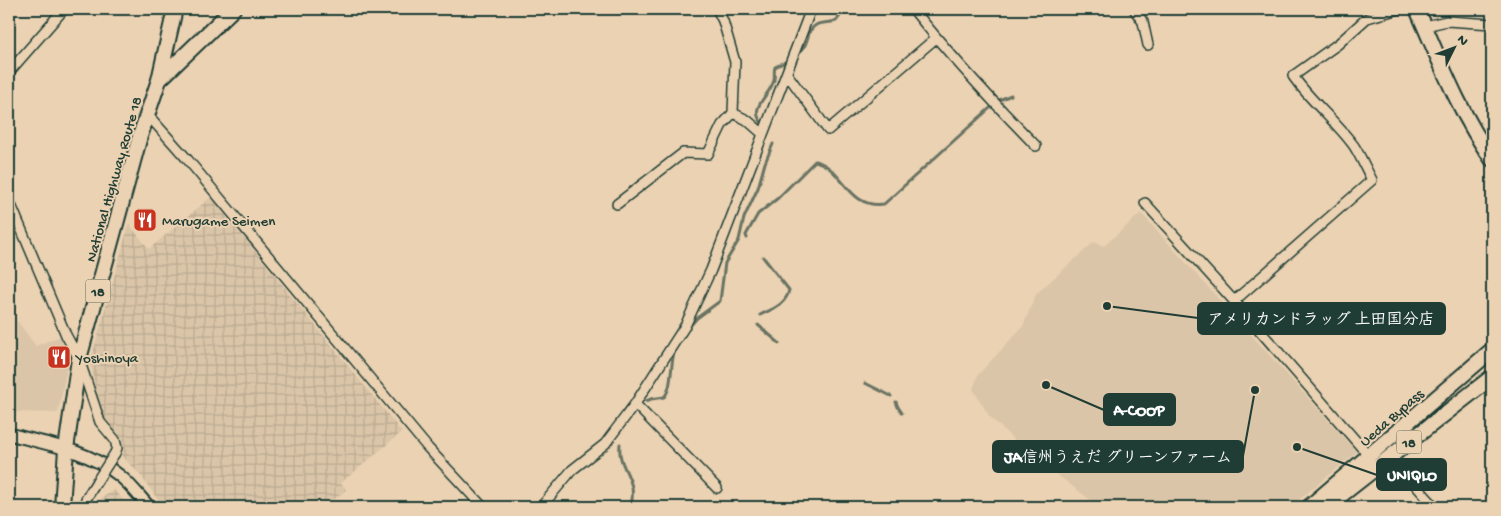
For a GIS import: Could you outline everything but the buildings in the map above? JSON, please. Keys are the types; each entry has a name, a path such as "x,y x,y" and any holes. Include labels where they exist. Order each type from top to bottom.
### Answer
{"main road":[{"path":"159,80 175,9"},
{"name":"National Highway Route 18","path":"62,507 66,449 79,359 147,114 159,80 233,9"},
{"path":"1417,9 1458,103 1476,136 1492,158"},
{"name":"Ueda Bypass","path":"1309,507 1492,350"},
{"name":"Ueda Bypass","path":"1326,507 1492,377"}],"street":[{"path":"9,72 64,9"},
{"path":"617,204 683,153 708,154 722,125 733,113 734,62 723,21 717,9"},
{"path":"541,507 572,470 605,444 635,404 685,326 711,270 812,9"},
{"path":"913,9 936,38 1036,146"},
{"path":"1134,9 1143,22 1148,45"},
{"path":"1234,301 1372,180 1354,147 1303,90 1293,76 1338,44 1367,18 1399,9"},
{"path":"1425,26 1447,21 1492,24"},
{"path":"787,74 828,130 936,38"},
{"path":"733,113 747,120 763,134"},
{"path":"147,114 195,167 428,448 484,507"},
{"path":"9,200 66,335 79,359 100,422 115,440 117,448 86,499 85,507"},
{"path":"1145,202 1369,456"},
{"path":"635,404 717,488"},
{"path":"9,434 89,456 122,477 149,507"},
{"path":"1390,456 1435,507"}],"shaded area":[{"path":"211,197 402,432 341,483 346,490 325,507 163,507 141,476 122,456 124,448 121,437 103,420 90,363 129,224 149,249"},
{"path":"1141,213 1357,452 1290,507 1100,507 1027,452 989,416 973,389 978,375 1023,326 1036,294 1094,242 1104,246"},
{"path":"9,310 36,346 63,335 70,352 58,413 16,412 15,417 9,416"},
{"path":"114,490 130,507 90,507 90,506"}],"waterway":[{"path":"816,13 822,9"},
{"path":"799,53 805,46 810,31 813,28 818,24 836,21 845,9"},
{"path":"762,123 757,113 760,103 774,81 775,67 787,61"},
{"path":"997,101 1011,95"},
{"path":"747,238 746,235 758,214 778,198 815,161 833,171 862,200 872,204 884,204 990,108"},
{"path":"689,327 697,318 720,301 725,263 739,240 744,218 758,188 773,144"},
{"path":"760,315 782,303 789,290 763,257"},
{"path":"758,325 779,343"},
{"path":"646,401 664,397 667,393 675,349"},
{"path":"865,383 891,396"},
{"path":"896,402 902,413"},
{"path":"620,444 620,456 632,487 631,507"}],"place":[{"name":"Marugame Seimen","path":"145,220"},
{"name":"アメリカンドラッグ 上田国分店","path":"1107,306"},
{"name":"Yoshinoya","path":"59,357"},
{"name":"A-COOP","path":"1046,385"},
{"name":"JA信州うえだ グリーンファーム","path":"1255,390"},
{"name":"UNIQLO","path":"1297,447"}]}
